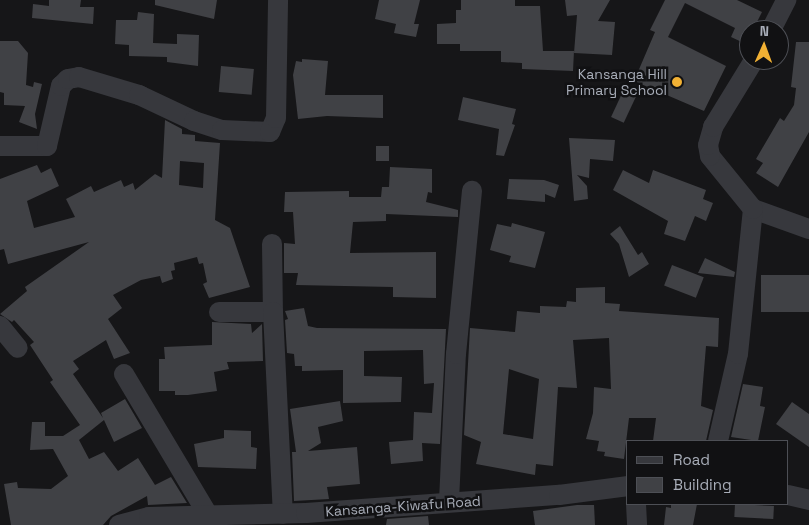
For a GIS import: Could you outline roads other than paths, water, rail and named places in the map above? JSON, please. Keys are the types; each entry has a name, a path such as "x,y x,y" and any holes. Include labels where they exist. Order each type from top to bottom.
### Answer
{"street":[{"path":"0,146 46,146 62,86 68,79 79,77 139,95 194,121 222,130 270,132 276,118 278,0"},
{"path":"776,20 786,0"},
{"path":"748,70 713,127 708,145 710,156 753,209 809,229"},
{"path":"449,501 456,354 472,191"},
{"path":"718,440 738,354 753,209"},
{"path":"272,244 273,312 283,514"},
{"path":"219,312 273,312"},
{"path":"0,326 18,348"},
{"path":"124,374 208,515"},
{"name":"Kansanga-Kiwafu Road","path":"119,525 149,517 208,515 283,514 307,519 449,501 559,495 626,486"},
{"path":"789,495 809,500"},
{"path":"636,505 637,525"}],"place":[{"name":"Kansanga Hill Primary School","path":"677,82"}]}
